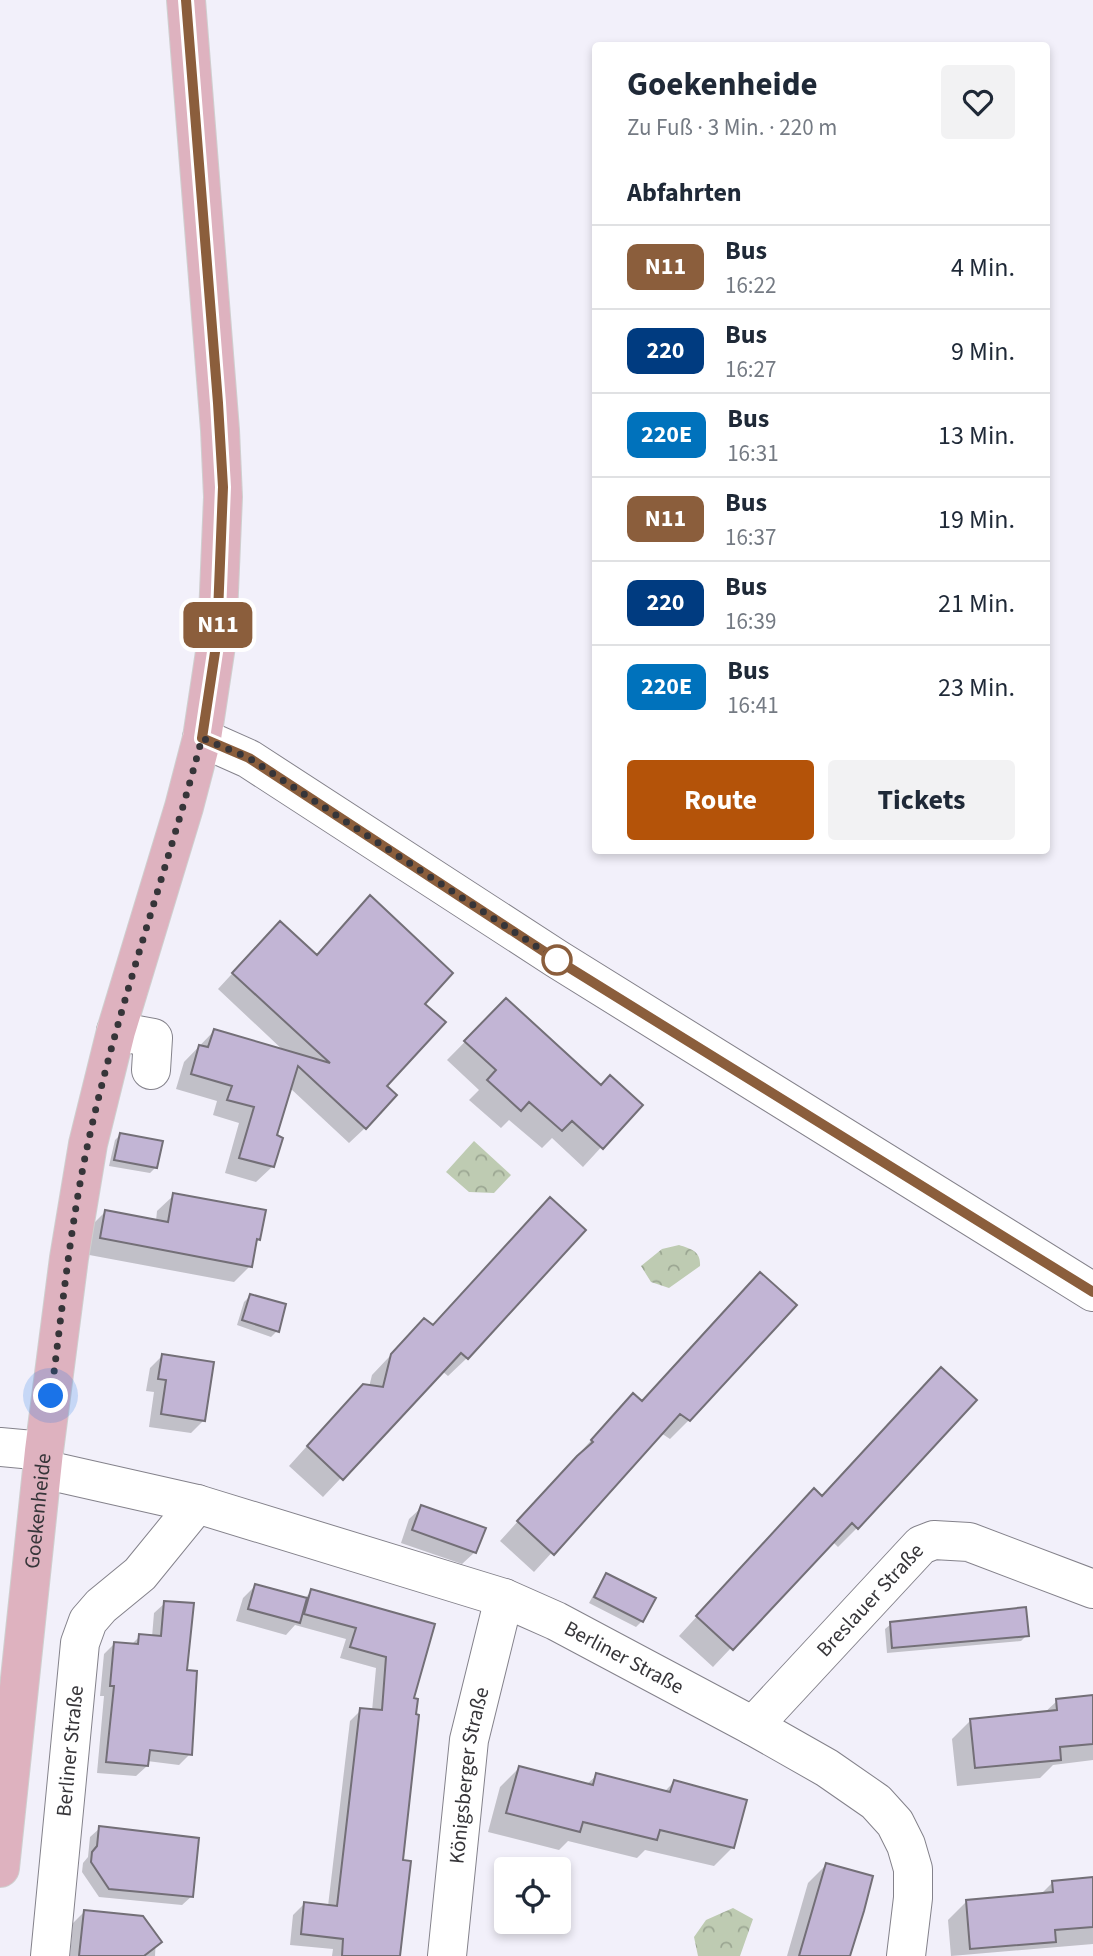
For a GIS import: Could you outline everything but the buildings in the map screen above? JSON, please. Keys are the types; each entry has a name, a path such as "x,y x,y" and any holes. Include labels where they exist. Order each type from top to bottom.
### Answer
{"main road":[{"name":"Goekenheide","path":"0,1868 43,1460 80,1188 88,1144 117,1031 202,738 217,639 223,487 186,0"}],"street":[{"path":"202,738 249,758 557,960 1093,1292"},
{"path":"117,1031 153,1038 151,1070"},
{"name":"Berliner Straße","path":"0,1447 504,1598 753,1726 827,1768 876,1802 895,1823 913,1868 913,1898 906,1956"},
{"name":"Berliner Straße","path":"50,1956 80,1643 88,1622 101,1606 140,1574 197,1504"},
{"name":"Breslauer Straße","path":"753,1726 921,1545 934,1540 969,1542 985,1546 1093,1589"},
{"name":"Königsberger Straße","path":"446,1956 469,1740 504,1598"}],"green space":[{"path":"474,1141 511,1175 494,1193 469,1192 446,1172"},
{"path":"679,1245 697,1254 700,1266 669,1288 651,1282 641,1266 662,1249"},
{"path":"733,1908 753,1919 740,1956 698,1956 694,1937 706,1920"}],"bus line":[{"name":"N11","path":"186,0 223,487 217,639 202,738 249,758 557,960 1093,1292"}],"route":[{"path":"51,1396 69,1258 88,1144 117,1031 202,738 249,758 557,960"}]}
